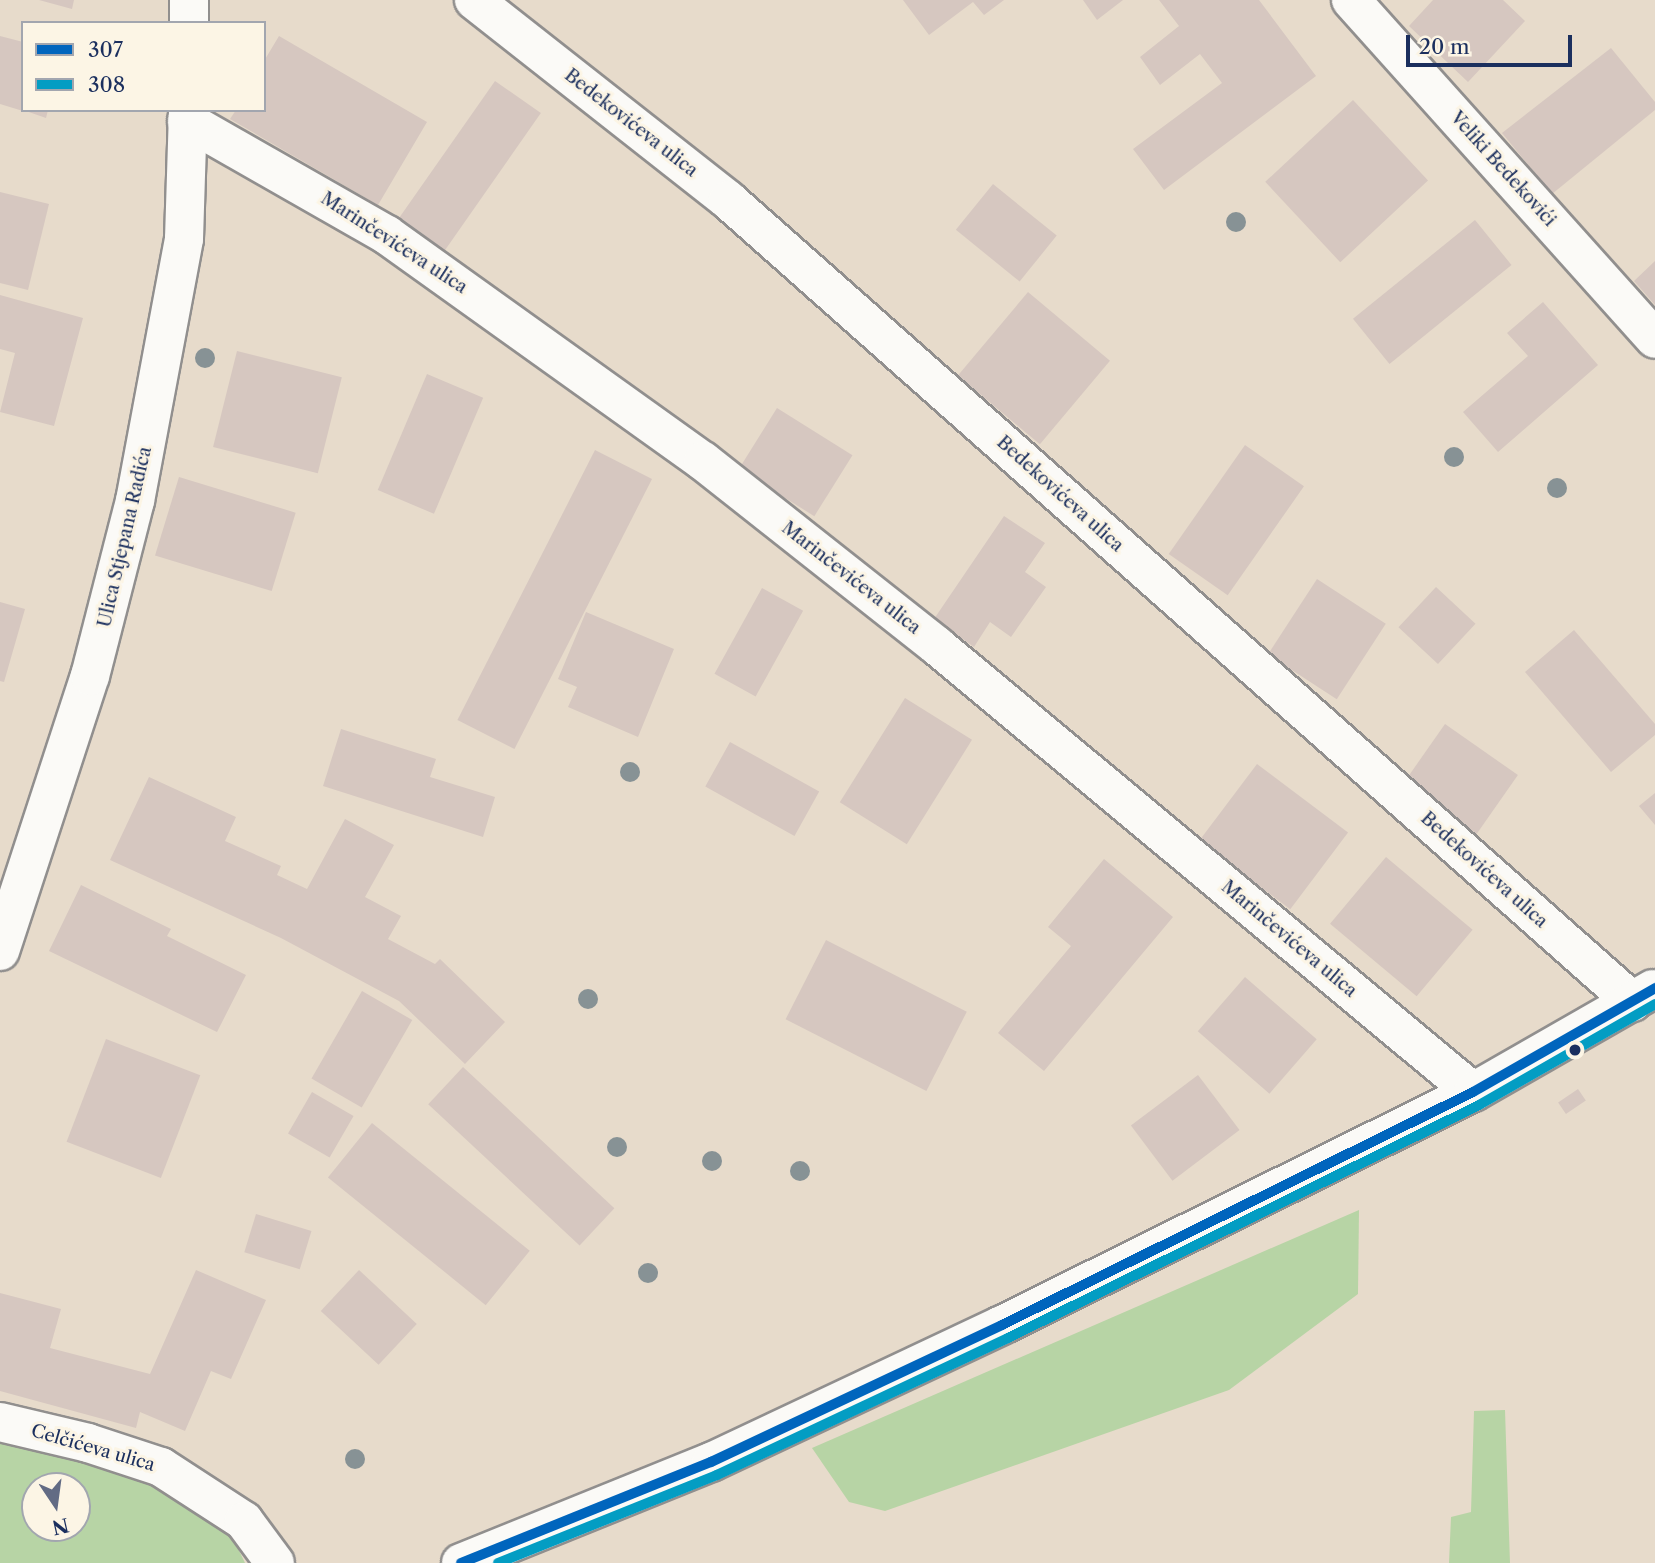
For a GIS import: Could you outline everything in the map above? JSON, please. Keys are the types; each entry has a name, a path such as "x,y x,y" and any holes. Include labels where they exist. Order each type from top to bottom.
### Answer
{"street":[{"path":"189,0 189,21"},
{"name":"Bedekovićeva ulica","path":"474,0 728,200 1644,995"},
{"name":"Veliki Bedekovići","path":"1351,0 1655,339"},
{"name":"Ulica Stjepana Radića","path":"0,951 117,584 181,253 188,116"},
{"name":"Marinčevićeva ulica","path":"188,116 387,235 703,461 937,646 1473,1092"},
{"path":"461,1563 711,1462 1002,1325 1473,1092 1644,995"},
{"name":"Celčićeva ulica","path":"0,1422 88,1443 161,1467 244,1521 275,1563"}],"green space":[{"path":"1359,1210 1358,1294 1229,1390 885,1511 849,1502 812,1448"},
{"path":"1505,1410 1510,1563 1449,1563 1451,1517 1471,1512 1474,1411"},
{"path":"0,1440 157,1484 207,1513 234,1540 245,1563 0,1563"}],"building":[{"path":"39,0 74,0 72,9"},
{"path":"903,0 1004,0 984,15 973,2 929,35"},
{"path":"1083,0 1123,0 1097,20"},
{"path":"1159,0 1259,0 1316,76 1164,190 1133,149 1222,83 1200,54 1160,85 1140,57 1179,26"},
{"path":"1433,0 1503,0 1525,21 1468,82 1409,26"},
{"path":"0,36 21,41 21,110 0,104"},
{"path":"279,36 427,122 378,205 230,119 235,112 266,112 266,58"},
{"path":"1611,48 1655,102 1655,110 1552,194 1502,133"},
{"path":"495,81 541,113 441,256 395,224"},
{"path":"1353,100 1428,180 1340,262 1265,182"},
{"path":"29,112 48,112 46,118"},
{"path":"993,184 1057,236 1020,281 956,230"},
{"path":"0,192 49,204 28,290 0,283"},
{"path":"1475,220 1512,265 1389,364 1353,319"},
{"path":"1655,261 1655,305 1634,281"},
{"path":"1028,292 1110,361 1040,444 958,375"},
{"path":"0,295 83,318 54,426 0,412 15,353 0,349"},
{"path":"1543,302 1598,365 1498,452 1463,412 1528,356 1507,333"},
{"path":"237,351 342,377 318,473 213,447"},
{"path":"427,374 483,398 434,514 378,490"},
{"path":"777,408 852,455 814,516 739,469"},
{"path":"1245,445 1304,486 1228,595 1169,554"},
{"path":"595,450 652,479 514,749 457,720"},
{"path":"179,477 296,513 272,591 155,555"},
{"path":"1004,516 1045,543 1025,572 1046,587 1011,637 990,622 974,647 934,619"},
{"path":"1317,579 1386,624 1337,699 1268,654"},
{"path":"1436,587 1475,624 1438,664 1398,627"},
{"path":"762,588 803,611 756,696 714,674"},
{"path":"0,602 25,609 4,682 0,681"},
{"path":"586,612 674,649 638,737 568,707 577,687 558,679"},
{"path":"1574,630 1655,724 1655,735 1611,772 1525,672"},
{"path":"905,698 972,740 907,844 840,802"},
{"path":"1445,724 1518,775 1477,834 1404,783"},
{"path":"341,729 436,759 430,777 495,797 483,837 323,786"},
{"path":"730,742 819,791 794,836 705,787"},
{"path":"1257,764 1348,833 1290,909 1199,841"},
{"path":"149,777 236,817 225,841 281,866 277,875 307,889 345,819 394,845 365,897 401,916 388,939 435,964 440,959 505,1022 465,1064 399,1001 281,938 110,860"},
{"path":"1655,793 1655,825 1639,806"},
{"path":"1386,857 1473,930 1417,996 1330,924"},
{"path":"1104,859 1173,917 1044,1071 998,1033 1071,946 1048,927"},
{"path":"81,885 171,929 167,936 246,975 217,1032 49,951"},
{"path":"826,940 967,1012 926,1091 786,1019"},
{"path":"1245,977 1317,1039 1269,1094 1198,1031"},
{"path":"362,991 412,1020 362,1107 312,1078"},
{"path":"106,1039 200,1075 161,1178 67,1142"},
{"path":"463,1067 614,1208 580,1245 428,1104"},
{"path":"1198,1075 1240,1130 1172,1181 1131,1126"},
{"path":"1578,1089 1586,1101 1566,1114 1558,1102"},
{"path":"312,1092 354,1116 330,1158 288,1134"},
{"path":"372,1123 530,1251 486,1305 328,1177"},
{"path":"256,1214 311,1231 300,1269 244,1252"},
{"path":"196,1270 266,1300 231,1379 211,1371 185,1431 140,1412 136,1428 0,1391 0,1293 61,1309 50,1348 150,1374"},
{"path":"359,1270 417,1324 379,1365 321,1311"}],"transit line":[{"name":"307","path":"461,1563 711,1462 1002,1325 1473,1092 1655,988"},
{"name":"308","path":"498,1563 717,1475 1008,1338 1479,1105 1655,1004"}]}
